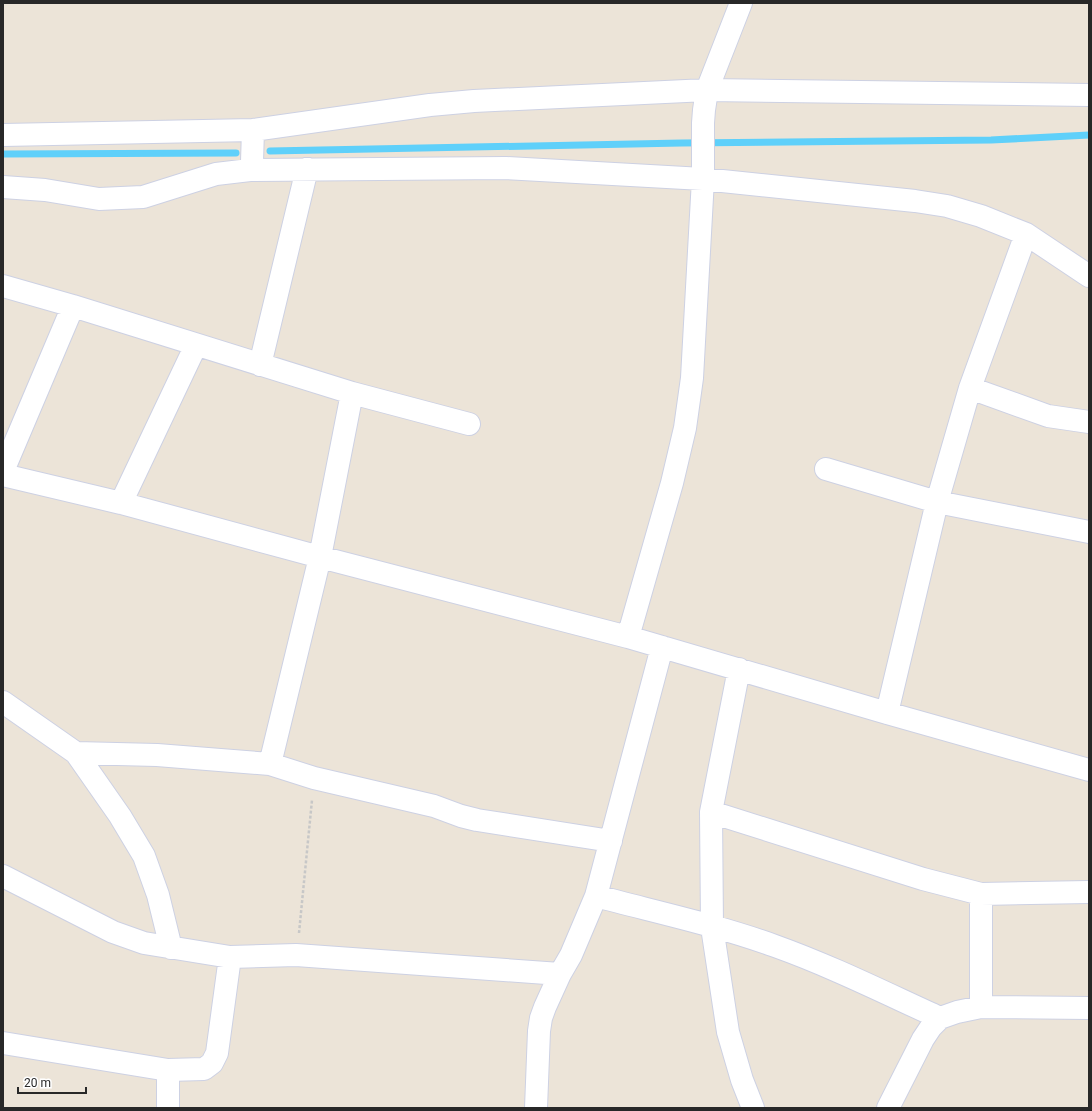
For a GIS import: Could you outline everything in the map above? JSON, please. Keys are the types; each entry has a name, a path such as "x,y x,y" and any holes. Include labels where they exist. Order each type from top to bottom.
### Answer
{"street":[{"path":"628,637 672,483 685,428 692,378 703,169 703,123 707,90 741,3"},
{"path":"3,187 45,190 99,199 143,196 216,174 252,151 430,105 707,90 1089,95"},
{"path":"3,135 252,151 308,169 703,169 947,206 981,216 1026,234 1089,276"},
{"path":"260,365 308,169"},
{"path":"888,713 937,502 970,388 1026,234"},
{"path":"3,286 73,306 352,393 469,424"},
{"path":"3,471 73,306"},
{"path":"120,503 196,345"},
{"path":"970,388 1048,416 1089,422"},
{"path":"270,764 320,557 352,393"},
{"path":"826,469 937,502 1089,532"},
{"path":"3,475 120,503 320,557 628,637 1089,770"},
{"path":"536,1108 539,1031 541,1018 560,974 571,955 596,896 662,647"},
{"path":"739,669 712,812 712,927 728,1032 742,1080 753,1108"},
{"path":"3,702 76,754 120,816 144,856 158,894 171,948"},
{"path":"76,754 157,755 270,764 314,778 434,806 477,820 611,841"},
{"path":"712,812 922,879 980,894 1089,892"},
{"path":"3,876 113,932 144,943 171,948 230,957 296,955 560,974"},
{"path":"980,894 981,1007"},
{"path":"596,896 712,927 782,949 940,1018"},
{"path":"3,1043 168,1070 204,1069 212,1063 217,1053 230,957"},
{"path":"888,1108 923,1039 931,1027 940,1018 957,1012 981,1007 1089,1008"},
{"path":"168,1070 168,1108"}],"path":[{"path":"296,955 314,778"}],"waterway":[{"path":"270,151 682,143 991,140 1089,135"},
{"path":"3,154 236,153"}]}
